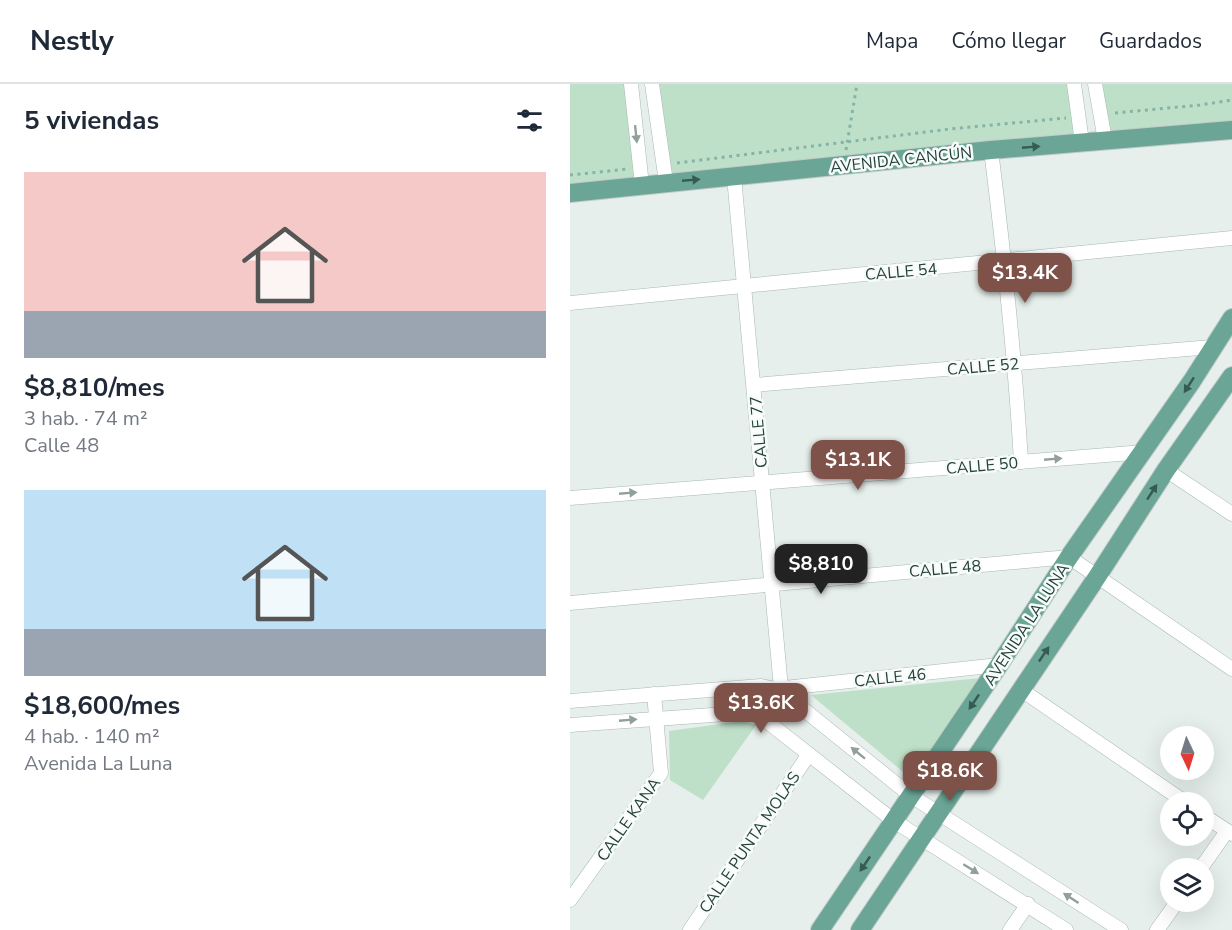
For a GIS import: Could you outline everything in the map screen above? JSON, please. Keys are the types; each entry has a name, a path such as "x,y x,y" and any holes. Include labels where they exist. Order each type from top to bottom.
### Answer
{"main road":[{"name":"AVENIDA CANCÚN","path":"570,193 641,176 664,174 734,177 991,150 1232,130"},
{"name":"AVENIDA LA LUNA","path":"820,930 1069,557 1192,381 1232,318"},
{"name":"AVENIDA LA LUNA","path":"860,930 1020,689 1097,578 1166,470 1232,376"}],"street":[{"path":"631,84 641,176"},
{"path":"652,84 664,174"},
{"path":"1074,84 1082,142"},
{"path":"1095,84 1105,140"},
{"path":"991,150 1015,363 1021,462"},
{"name":"CALLE 77","path":"734,177 773,584 778,688"},
{"name":"CALLE 54","path":"570,303 1232,238"},
{"name":"CALLE 52","path":"754,385 1212,347"},
{"name":"CALLE 50","path":"570,498 1144,452"},
{"path":"1166,470 1232,514"},
{"path":"1069,557 1232,669"},
{"name":"CALLE 48","path":"570,603 1069,557"},
{"name":"CALLE 46","path":"571,701 761,686 778,688 999,665"},
{"path":"778,688 910,795 1121,930"},
{"path":"1020,689 1170,792"},
{"name":"CALLE KANA","path":"570,900 661,773 654,694"},
{"path":"571,701 572,724 755,712 767,719 894,821 1066,930"},
{"name":"CALLE PUNTA MOLAS","path":"690,930 809,754"},
{"path":"1209,858 1230,833 1214,822"},
{"path":"1010,930 1028,904"},
{"path":"1157,930 1170,912"}],"path":[{"path":"843,165 857,84"},
{"path":"1100,114 1232,100"},
{"path":"664,174 847,142 1078,116"},
{"path":"570,175 641,176"}],"green space":[{"path":"570,84 631,84 642,185 570,193"},
{"path":"652,84 1074,84 1082,142 666,182"},
{"path":"1095,84 1232,84 1232,125 1105,140"},
{"path":"980,678 914,781 811,695"},
{"path":"742,721 756,725 703,800 670,780 669,731"}]}
